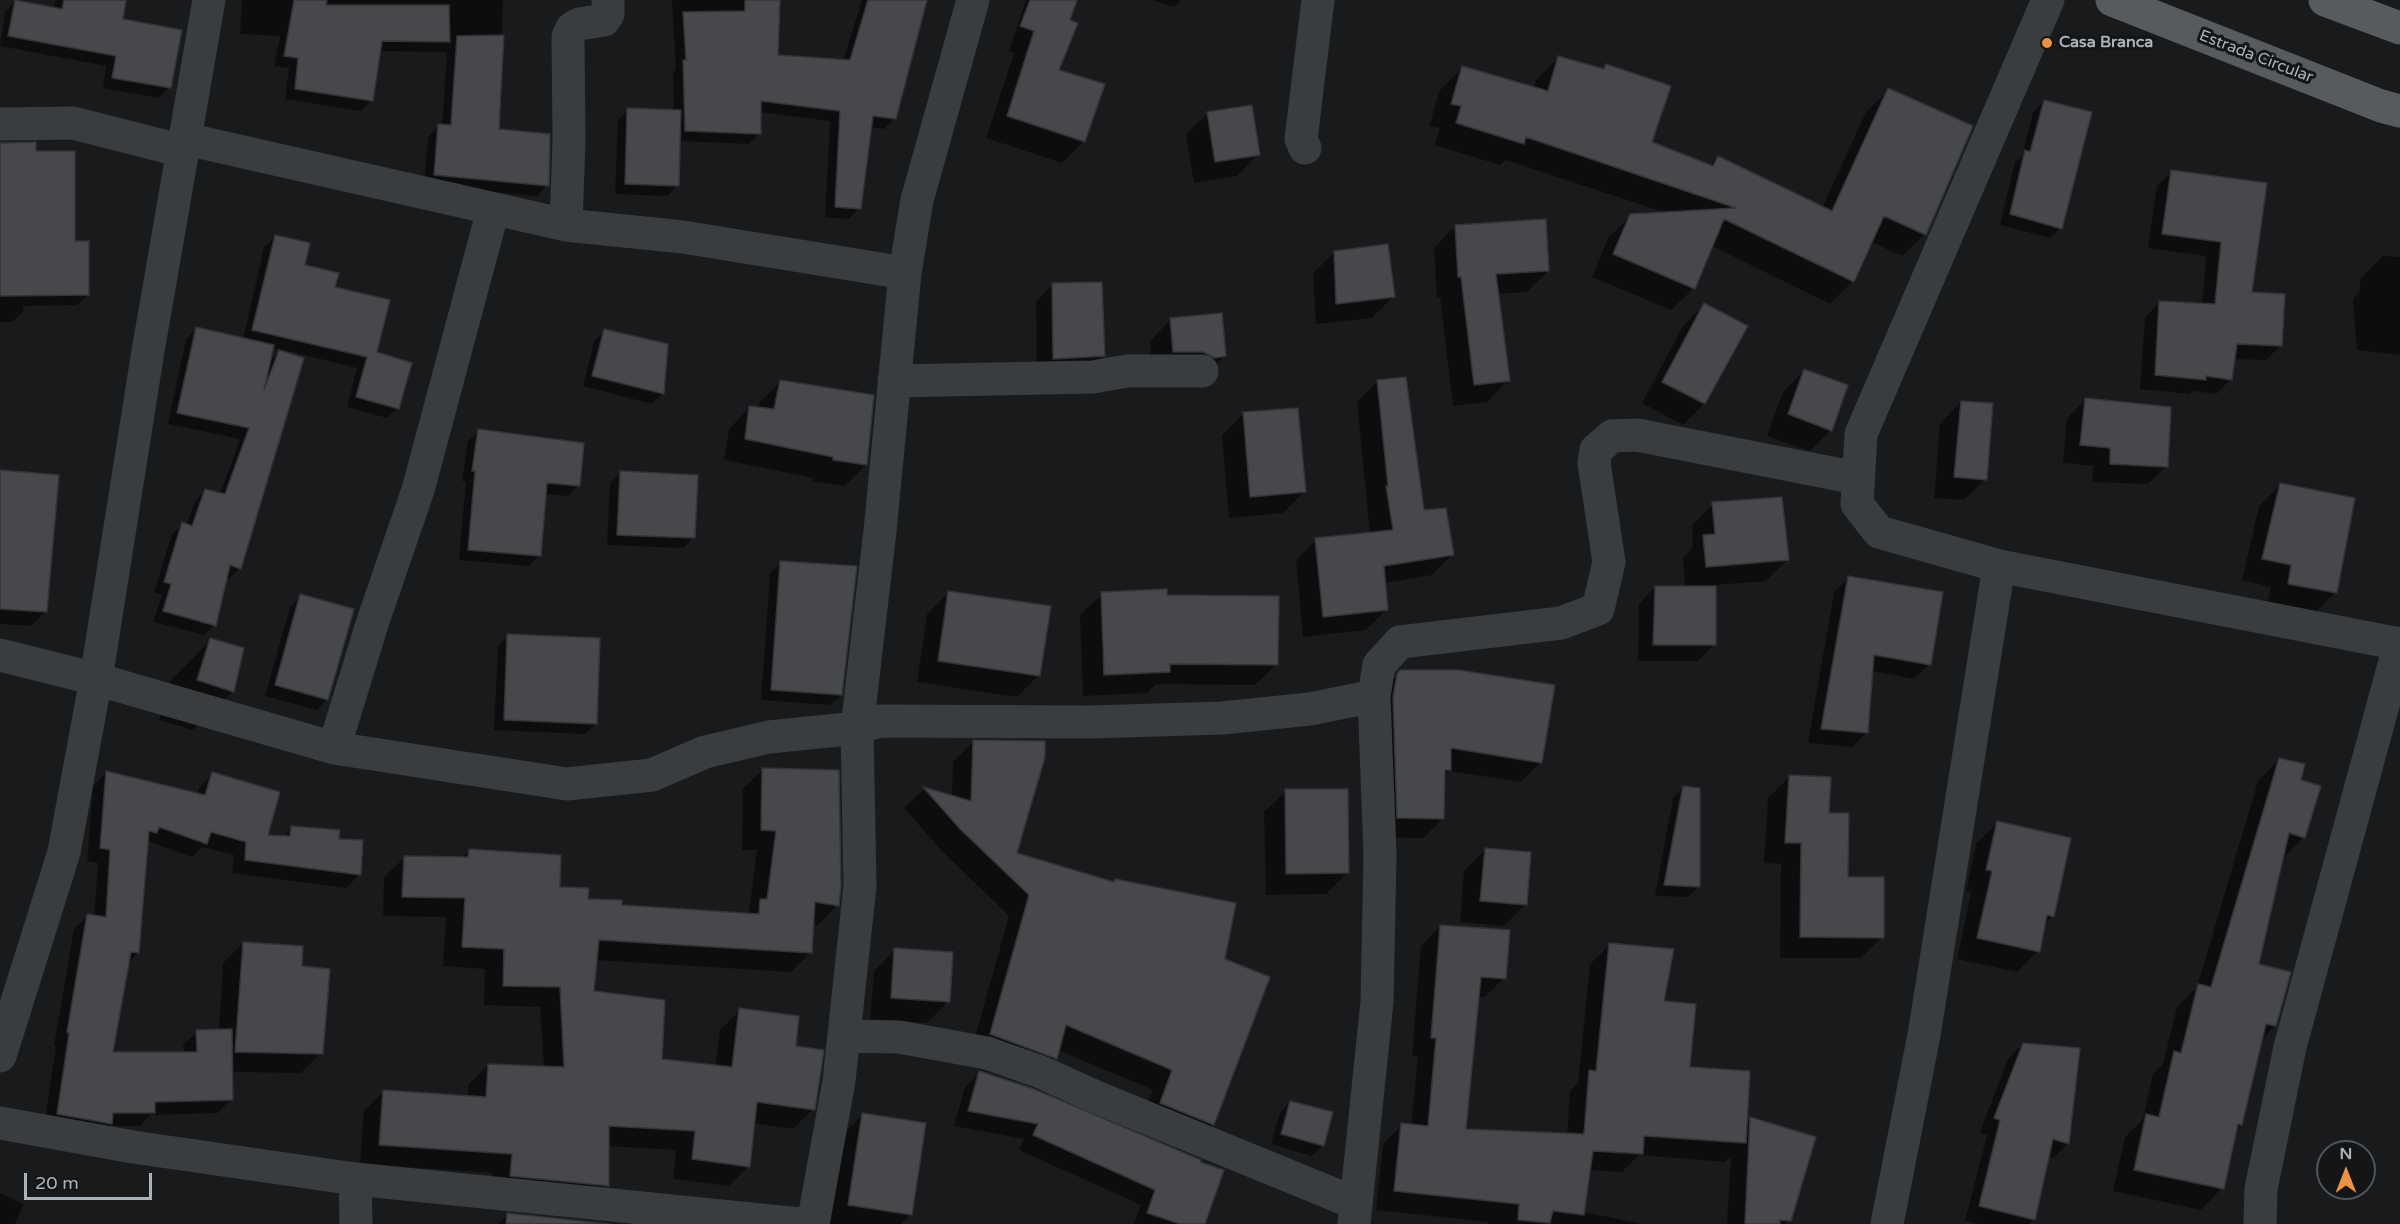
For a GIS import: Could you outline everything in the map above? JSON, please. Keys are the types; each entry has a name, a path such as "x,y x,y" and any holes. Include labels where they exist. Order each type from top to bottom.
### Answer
{"main road":[{"name":"Estrada Circular","path":"2112,0 2381,106 2400,111"},
{"path":"2325,0 2400,28"}],"street":[{"path":"0,1056 64,852 96,679 148,351 209,0"},
{"path":"566,225 569,140 568,37 572,28 579,24 604,20 608,14 608,0"},
{"path":"813,1224 839,1082 860,886 856,728 880,531 905,273 918,200 973,0"},
{"path":"1305,148 1301,139 1318,0"},
{"path":"2048,0 1861,434 1857,504 1879,532 1999,566 2400,643 2290,1047 2261,1189 2260,1224"},
{"path":"0,124 73,123 566,225 683,237 905,273"},
{"path":"334,748 373,621 418,490 493,210"},
{"path":"894,381 1093,377 1127,371 1202,371"},
{"path":"844,1036 899,1037 987,1053 1041,1071 1354,1214 1377,1002 1380,855 1374,696 1379,665 1400,642 1561,623 1598,609 1608,562 1594,463 1596,450 1612,436 1637,435 1857,478"},
{"path":"1887,1224 1924,1035 1999,566"},
{"path":"0,655 96,679 334,748 567,784 652,775 705,752 769,737 856,728 880,721 1091,722 1222,718 1310,709 1374,696"},
{"path":"0,1123 134,1147 356,1179 800,1224"},
{"path":"356,1179 356,1224"}],"building":[{"path":"15,0 62,9 64,0 126,0 123,19 182,30 171,88 112,78 116,56 8,36"},
{"path":"294,0 327,0 326,5 449,5 450,42 382,41 373,101 295,89 298,58 284,56"},
{"path":"745,0 780,0 778,55 850,60 868,0 927,0 896,119 873,116 861,209 835,207 840,111 761,101 761,134 685,131 683,60 686,60 683,12 745,11"},
{"path":"1030,0 1077,0 1070,20 1078,23 1059,70 1105,84 1085,142 1007,116 1034,31 1020,26"},
{"path":"504,35 499,129 550,134 549,186 434,175 438,124 451,125 457,36"},
{"path":"1558,56 1604,69 1606,64 1671,86 1652,142 1713,166 1718,156 1832,211 1888,88 1973,126 1926,235 1884,216 1854,282 1724,219 1695,289 1613,254 1630,214 1736,208 1526,137 1524,144 1456,123 1461,106 1451,104 1462,66 1548,91"},
{"path":"2044,100 2092,112 2062,229 2010,214 2025,150 2030,152"},
{"path":"1252,105 1260,155 1215,162 1207,112"},
{"path":"627,108 681,110 679,186 625,184"},
{"path":"36,142 36,151 75,151 75,241 89,241 89,295 0,296 0,143"},
{"path":"2171,170 2267,183 2252,292 2285,294 2282,346 2237,344 2232,380 2206,376 2206,380 2155,375 2159,301 2215,304 2221,242 2162,234"},
{"path":"1546,219 1549,271 1496,274 1510,381 1474,385 1461,277 1458,277 1455,225"},
{"path":"275,235 310,243 305,265 339,273 335,287 390,300 377,352 412,363 399,409 356,397 367,357 252,330"},
{"path":"1388,244 1395,297 1336,304 1334,251"},
{"path":"1102,282 1105,356 1053,359 1052,283"},
{"path":"1704,303 1748,326 1705,404 1662,382"},
{"path":"1222,313 1226,356 1215,358 1203,352 1173,352 1170,318"},
{"path":"196,327 274,345 264,390 279,350 304,358 241,569 230,565 216,626 163,611 171,584 164,582 182,522 192,526 205,489 225,494 249,428 177,413"},
{"path":"604,329 668,344 664,394 592,376"},
{"path":"1804,369 1848,385 1832,431 1788,414"},
{"path":"1406,377 1424,510 1446,508 1454,555 1384,566 1388,610 1323,617 1315,538 1393,530 1386,486 1388,486 1377,380"},
{"path":"780,380 874,395 867,465 833,460 833,457 745,439 749,406 774,409"},
{"path":"2085,398 2171,407 2168,467 2110,464 2110,448 2080,445"},
{"path":"1961,401 1993,403 1987,480 1954,477"},
{"path":"1298,408 1306,492 1250,497 1243,412"},
{"path":"478,429 584,443 580,486 547,483 541,556 468,550 475,471 472,471"},
{"path":"0,470 59,475 47,612 0,609"},
{"path":"620,471 698,475 695,538 617,535"},
{"path":"2280,483 2355,498 2337,593 2288,584 2291,565 2262,559"},
{"path":"1782,497 1789,560 1706,567 1703,535 1715,534 1712,502"},
{"path":"780,561 857,566 842,695 771,690"},
{"path":"1848,576 1943,592 1931,665 1874,655 1868,733 1821,729"},
{"path":"1655,586 1716,586 1716,645 1653,645"},
{"path":"1167,589 1167,595 1279,596 1278,665 1170,664 1170,672 1104,675 1101,592"},
{"path":"948,591 1051,606 1040,676 938,661"},
{"path":"300,594 354,609 328,700 275,685"},
{"path":"507,634 600,638 597,724 504,720"},
{"path":"210,638 244,648 234,692 197,680"},
{"path":"1400,670 1459,670 1555,685 1542,763 1451,748 1451,770 1445,770 1444,819 1397,818 1393,697 1397,674"},
{"path":"973,740 1045,741 1045,757 1017,853 1114,882 1115,879 1236,903 1225,959 1270,977 1214,1125 1160,1103 1172,1070 1066,1025 1057,1059 990,1034 1029,895 960,829 923,787 971,801"},
{"path":"2279,758 2305,764 2301,780 2321,786 2305,838 2289,833 2259,964 2291,972 2276,1026 2266,1024 2242,1125 2238,1124 2224,1189 2134,1170 2146,1114 2159,1117 2174,1051 2181,1053 2198,984 2211,987"},
{"path":"762,768 839,770 841,885 839,906 815,902 812,953 599,940 594,991 665,1000 662,1059 732,1067 739,1008 799,1016 796,1046 824,1050 815,1110 757,1102 750,1167 692,1159 695,1131 609,1126 609,1186 510,1176 512,1154 379,1145 383,1090 486,1097 488,1064 564,1067 560,987 503,986 504,949 462,947 465,898 402,897 404,856 468,857 469,849 561,855 560,887 589,888 588,899 622,900 622,905 759,914 760,899 767,899 776,831 761,830"},
{"path":"106,771 205,795 212,772 280,792 268,835 290,836 291,826 340,830 339,839 363,840 361,875 245,860 246,842 211,832 207,844 159,827 157,833 149,831 139,953 131,952 113,1052 197,1052 196,1030 232,1029 233,1100 155,1102 155,1113 113,1113 112,1124 57,1114 69,1033 67,1032 87,914 106,917 110,850 100,848"},
{"path":"1789,775 1831,777 1829,813 1849,813 1848,877 1884,877 1884,938 1800,937 1801,843 1785,843"},
{"path":"1683,786 1700,788 1700,887 1664,885"},
{"path":"1285,789 1348,789 1349,873 1286,874"},
{"path":"1997,821 2071,838 2054,917 2047,915 2040,952 1977,938 1992,871 1986,870"},
{"path":"1485,848 1531,852 1527,905 1480,901"},
{"path":"1440,925 1510,930 1506,979 1481,977 1466,1129 1584,1134 1589,1070 1596,1071 1609,943 1674,949 1664,1001 1696,1004 1690,1067 1750,1071 1746,1143 1644,1136 1643,1154 1593,1151 1584,1215 1553,1211 1550,1223 1518,1220 1519,1204 1394,1191 1401,1123 1428,1126 1436,1038 1431,1038"},
{"path":"243,942 303,946 302,966 330,969 323,1054 235,1052"},
{"path":"894,948 953,952 950,1002 891,998"},
{"path":"2023,1043 2080,1048 2069,1144 2053,1139 2035,1220 1979,1206 2000,1120 1994,1118"},
{"path":"979,1071 1034,1089 1201,1160 1200,1162 1224,1170 1205,1224 1180,1224 1147,1213 1155,1190 1033,1135 1038,1124 968,1111"},
{"path":"1290,1101 1333,1112 1324,1146 1281,1134"},
{"path":"862,1113 926,1123 912,1215 848,1205"},
{"path":"1750,1117 1816,1137 1791,1221 1780,1220 1780,1224 1745,1224"},
{"path":"507,1213 609,1224 506,1224"}],"place":[{"name":"Casa Branca","path":"2047,43"}]}
